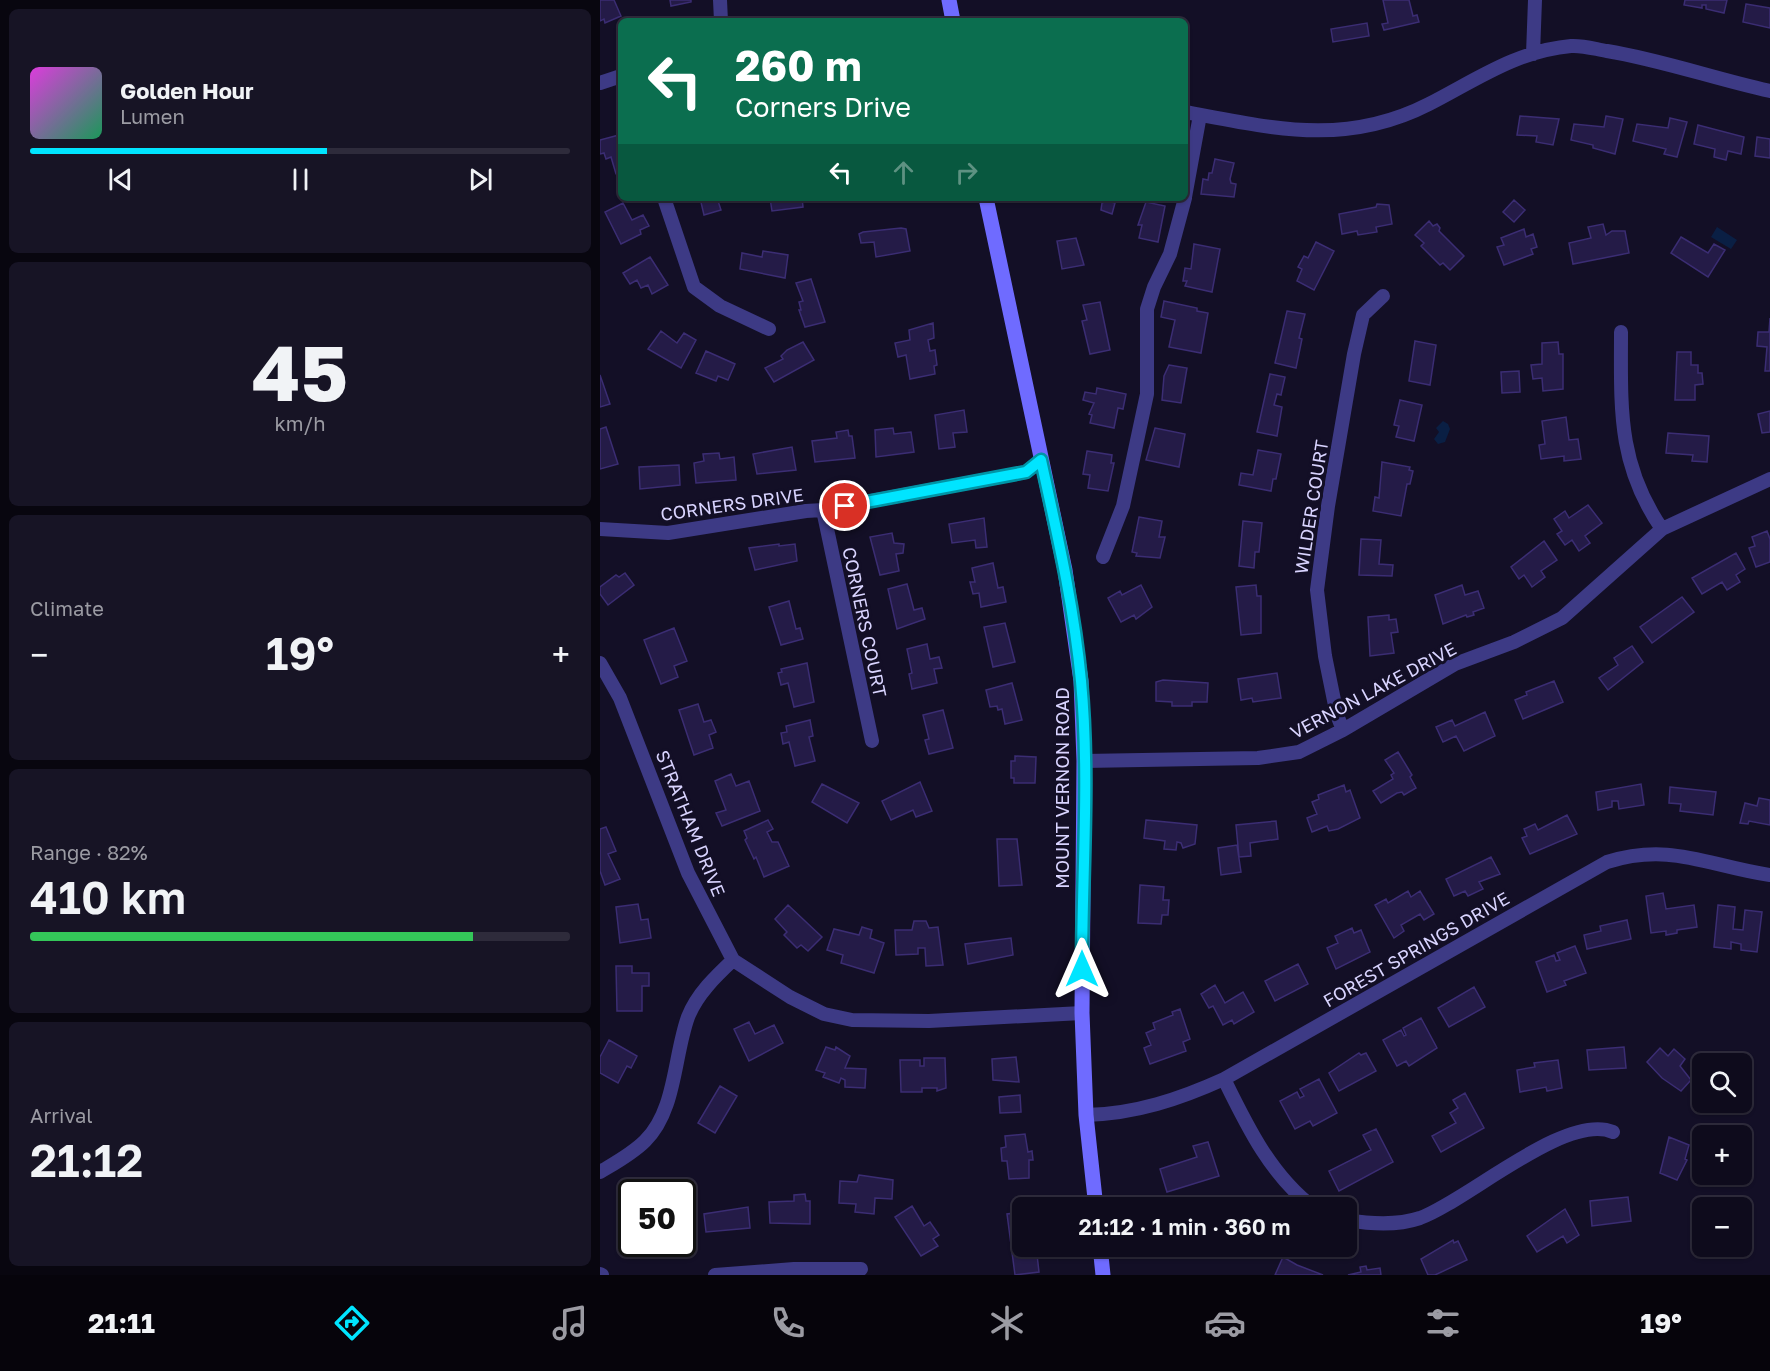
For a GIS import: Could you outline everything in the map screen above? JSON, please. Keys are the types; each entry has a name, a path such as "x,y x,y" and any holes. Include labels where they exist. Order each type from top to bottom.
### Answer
{"main road":[{"path":"949,0 952,18"},
{"name":"MOUNT VERNON ROAD","path":"987,201 1069,592 1081,681 1084,761 1082,1013 1086,1115 1095,1197"},
{"path":"1101,1257 1103,1275"}],"street":[{"path":"720,0 721,18"},
{"path":"1533,54 1535,0"},
{"path":"1188,113 1287,131 1340,131 1378,123 1428,105 1504,63 1533,54 1575,46 1639,56 1770,91"},
{"path":"600,84 618,77"},
{"path":"1188,181 1200,115"},
{"path":"665,201 694,287 720,306 768,328"},
{"path":"1102,557 1123,506 1147,394 1147,309 1154,287 1170,254 1184,201"},
{"name":"WILDER COURT","path":"1343,730 1337,715 1325,656 1317,590 1328,506 1354,354 1363,315 1383,296"},
{"path":"1621,332 1625,445 1632,469 1662,529"},
{"name":"CORNERS DRIVE","path":"600,529 668,533 824,510 1026,472 1041,460"},
{"name":"VERNON LAKE DRIVE","path":"1084,761 1258,758 1299,752 1343,730 1455,664 1514,642 1562,618 1662,529 1770,478"},
{"name":"CORNERS COURT","path":"824,510 872,741"},
{"name":"STRATHAM DRIVE","path":"600,663 620,698 688,873 733,960 790,997 824,1014 852,1020 929,1021 1082,1013"},
{"name":"FOREST SPRINGS DRIVE","path":"1086,1115 1119,1113 1163,1103 1224,1080 1607,862 1629,855 1672,853 1770,875"},
{"path":"600,1172 646,1141 657,1126 674,1080 689,1015 712,980 733,960"},
{"path":"1224,1080 1268,1160 1300,1197"},
{"path":"1357,1221 1392,1224 1420,1218 1570,1133 1602,1127 1613,1132"},
{"path":"716,1275 794,1269 861,1269"}],"water":[{"path":"1717,227 1737,240 1731,249 1711,237"},
{"path":"1443,421 1450,429 1445,442 1438,444 1434,439 1439,432 1436,428"}],"building":[{"path":"600,0 614,0 621,16 605,23 604,19 600,21"},
{"path":"670,0 691,0 691,2 671,6"},
{"path":"1383,0 1409,0 1413,16 1417,15 1419,22 1384,30 1382,24 1388,23"},
{"path":"1685,0 1727,0 1724,13 1706,9 1706,5 1702,5 1702,8 1684,5"},
{"path":"1746,4 1770,8 1770,28 1743,22"},
{"path":"1367,23 1369,36 1333,42 1331,29"},
{"path":"1520,116 1559,119 1553,145 1536,142 1537,136 1517,135"},
{"path":"1606,116 1623,119 1615,154 1593,148 1593,145 1571,140 1574,124 1604,127"},
{"path":"1670,118 1687,122 1677,157 1664,154 1666,149 1633,141 1637,124 1668,128"},
{"path":"1698,125 1744,137 1741,154 1728,151 1726,160 1714,157 1715,149 1694,144"},
{"path":"618,135 618,174 611,157 606,159 604,153 600,154 600,140"},
{"path":"1757,137 1770,139 1770,158 1755,156"},
{"path":"1215,159 1234,163 1230,179 1231,183 1236,184 1234,197 1201,194 1203,179 1208,180"},
{"path":"1514,200 1525,210 1514,222 1503,212"},
{"path":"701,201 718,201 721,210 704,215"},
{"path":"770,201 802,201 803,207 772,211"},
{"path":"1107,201 1115,203 1112,214 1101,210 1102,203"},
{"path":"1146,202 1165,206 1158,242 1139,238 1142,225 1138,225"},
{"path":"623,203 632,220 643,215 649,226 640,230 641,234 621,244 605,212"},
{"path":"1377,204 1389,205 1392,224 1376,227 1377,232 1358,235 1357,231 1342,234 1339,214 1376,207"},
{"path":"1429,221 1433,226 1437,224 1439,231 1464,256 1450,270 1443,263 1440,265 1421,246 1424,243 1415,235"},
{"path":"1603,224 1606,235 1612,231 1625,231 1629,253 1573,264 1569,243 1591,238 1588,227"},
{"path":"906,229 910,251 876,257 874,242 861,243 859,234 863,232"},
{"path":"1524,229 1526,237 1533,234 1537,247 1531,249 1533,254 1504,265 1497,247 1504,245 1501,238"},
{"path":"1681,237 1708,253 1714,244 1725,250 1708,277 1671,253"},
{"path":"1076,238 1084,265 1062,269 1057,241"},
{"path":"1316,242 1334,251 1314,290 1297,281 1302,269 1298,267 1304,256 1308,258"},
{"path":"1194,244 1220,249 1212,292 1185,286 1187,281 1183,281 1185,268 1191,269"},
{"path":"763,251 788,255 785,278 740,269 742,253 762,257"},
{"path":"650,257 668,285 652,294 648,285 641,288 637,280 630,284 623,273"},
{"path":"811,279 825,322 805,327 799,310 801,310 799,302 803,301 796,283"},
{"path":"1164,301 1197,308 1197,311 1208,313 1201,353 1169,347 1175,320 1161,317"},
{"path":"1100,302 1110,350 1090,354 1082,321 1087,320 1083,305"},
{"path":"1287,311 1305,314 1299,338 1302,339 1296,368 1275,363"},
{"path":"1770,318 1770,371 1765,371 1767,347 1757,346 1758,332 1769,332"},
{"path":"933,323 934,338 928,340 930,351 935,350 937,365 934,366 935,374 910,379 906,355 898,357 895,343 910,340 909,330"},
{"path":"661,331 677,343 684,333 696,340 681,368 648,349"},
{"path":"1415,341 1436,345 1430,385 1409,381"},
{"path":"803,342 814,360 774,382 765,368 783,359 781,356 787,350"},
{"path":"1558,342 1559,354 1563,354 1563,389 1543,391 1542,378 1533,379 1531,365 1542,364 1542,343"},
{"path":"706,351 735,364 728,380 718,376 716,381 696,373"},
{"path":"1677,352 1691,352 1691,365 1698,365 1698,373 1702,373 1703,384 1695,385 1695,400 1675,400"},
{"path":"1169,365 1187,368 1181,403 1162,400 1164,376"},
{"path":"1519,371 1520,392 1502,393 1501,372"},
{"path":"1270,374 1285,377 1281,395 1277,394 1274,405 1282,407 1277,436 1257,432"},
{"path":"600,375 610,404 600,407"},
{"path":"1097,388 1126,394 1123,409 1118,408 1114,428 1090,423 1092,415 1089,414 1094,403 1083,400 1085,392 1096,394"},
{"path":"1400,400 1422,405 1414,441 1396,437 1399,426 1394,425"},
{"path":"964,410 967,432 953,433 955,447 939,449 935,415"},
{"path":"1770,411 1770,432 1762,433 1758,414"},
{"path":"1566,417 1569,440 1578,439 1581,459 1564,461 1564,456 1541,459 1539,445 1545,444 1542,421"},
{"path":"606,427 618,464 600,469 600,429"},
{"path":"893,428 894,434 911,432 914,452 876,457 875,430"},
{"path":"1155,428 1185,434 1179,467 1146,460"},
{"path":"848,430 849,436 852,436 855,458 815,462 812,441 837,438 836,432"},
{"path":"1668,433 1709,436 1707,462 1692,461 1693,455 1666,453"},
{"path":"792,447 796,470 757,474 753,454"},
{"path":"1258,450 1281,454 1271,491 1239,485 1241,473 1253,475"},
{"path":"1087,451 1112,455 1111,463 1114,463 1108,491 1088,488 1090,475 1083,474"},
{"path":"719,453 720,459 734,457 736,480 696,483 694,463 704,461 703,454"},
{"path":"1382,462 1410,467 1409,470 1413,471 1410,484 1407,484 1401,516 1373,511 1375,497 1379,498"},
{"path":"679,465 680,485 640,489 639,467"},
{"path":"1588,505 1602,523 1585,536 1590,543 1579,551 1572,540 1565,545 1557,534 1562,531 1554,519 1565,511 1569,518"},
{"path":"1139,517 1162,521 1159,537 1165,537 1160,558 1136,556 1137,553 1132,552"},
{"path":"984,518 987,547 976,548 975,540 952,543 949,524"},
{"path":"1243,521 1262,523 1259,552 1255,552 1254,568 1239,566"},
{"path":"1767,531 1770,539 1770,562 1756,567 1749,548 1755,546 1752,537"},
{"path":"892,533 894,543 904,544 903,553 896,554 899,571 880,575 870,537"},
{"path":"1361,539 1381,540 1379,564 1393,565 1392,576 1359,575"},
{"path":"1544,541 1557,560 1541,571 1545,577 1532,587 1524,575 1519,579 1511,567"},
{"path":"779,544 779,546 795,544 797,561 755,570 749,548"},
{"path":"1736,553 1745,569 1736,575 1740,582 1727,590 1722,582 1702,594 1692,578"},
{"path":"993,563 998,588 1003,587 1006,602 981,607 979,593 973,594 970,582 975,582 972,568"},
{"path":"625,573 634,585 608,605 600,594 600,587 616,575 619,577"},
{"path":"907,584 914,610 922,608 925,619 897,629 888,589"},
{"path":"1141,585 1152,607 1136,619 1134,615 1121,622 1108,598 1120,591 1122,595"},
{"path":"1256,585 1257,596 1261,596 1261,633 1241,635 1236,587"},
{"path":"1462,585 1465,595 1478,591 1484,608 1473,612 1474,615 1467,617 1466,615 1443,624 1435,595"},
{"path":"1682,597 1694,612 1652,643 1640,627"},
{"path":"789,601 796,629 800,628 803,639 781,645 769,607"},
{"path":"1389,615 1389,620 1396,619 1398,632 1391,633 1394,653 1370,656 1368,617"},
{"path":"1005,623 1015,662 993,667 984,627"},
{"path":"674,628 687,661 674,666 678,677 661,684 644,640"},
{"path":"927,644 930,659 939,657 942,668 934,669 937,683 912,689 909,674 912,673 907,649"},
{"path":"1632,646 1643,662 1608,690 1599,678 1618,665 1614,658"},
{"path":"807,663 814,702 794,707 788,683 781,685 778,673 782,672 781,669"},
{"path":"1277,673 1281,698 1253,702 1252,698 1241,700 1238,679"},
{"path":"1163,680 1208,683 1207,702 1192,702 1192,706 1172,706 1172,702 1156,701 1156,682"},
{"path":"1554,681 1563,702 1523,719 1515,700 1527,695 1526,692"},
{"path":"1012,683 1022,720 1005,724 1002,709 998,710 997,706 990,707 986,690"},
{"path":"698,704 704,722 711,720 716,732 709,735 713,748 694,755 679,710"},
{"path":"943,710 953,748 929,754 925,740 929,739 923,715"},
{"path":"1485,712 1495,736 1464,751 1456,736 1443,742 1436,727 1452,720 1455,726"},
{"path":"810,720 813,736 809,737 815,761 795,766 789,742 783,744 781,733 787,732 786,726"},
{"path":"1398,752 1412,775 1410,777 1416,788 1404,795 1402,792 1397,793 1381,803 1373,791 1393,779 1391,775 1394,773 1385,760"},
{"path":"1015,756 1036,757 1035,783 1014,783 1014,778 1011,778 1011,761 1015,761"},
{"path":"731,774 736,786 749,781 760,811 722,826 716,813 726,810 715,781"},
{"path":"920,782 932,811 916,817 913,810 891,820 882,801"},
{"path":"822,784 859,803 847,823 812,802"},
{"path":"1641,784 1644,805 1619,809 1618,801 1612,801 1612,807 1598,810 1596,792"},
{"path":"1344,785 1346,792 1350,790 1360,818 1338,829 1329,831 1327,826 1312,832 1307,818 1317,814 1312,802 1319,799 1318,795"},
{"path":"1670,787 1716,792 1713,815 1680,811 1681,804 1669,803"},
{"path":"1759,798 1770,800 1770,825 1749,821 1748,824 1740,823 1745,803 1757,806"},
{"path":"1567,815 1577,834 1530,854 1522,838 1527,836 1524,829 1535,824 1538,830"},
{"path":"768,820 773,829 767,832 772,842 778,842 789,866 764,877 756,857 754,859 745,840 747,838 744,831"},
{"path":"1146,820 1197,825 1195,844 1183,848 1181,843 1177,842 1176,850 1164,849 1165,841 1144,838"},
{"path":"1276,821 1278,839 1250,843 1251,856 1239,857 1236,825"},
{"path":"606,827 616,851 608,854 620,879 605,885 600,871 600,829"},
{"path":"997,839 1017,839 1022,885 999,886"},
{"path":"1237,845 1241,872 1221,875 1218,848"},
{"path":"1491,857 1500,874 1479,882 1483,889 1468,896 1465,891 1454,896 1446,879"},
{"path":"1140,885 1164,887 1163,900 1169,900 1168,915 1162,915 1161,924 1138,923"},
{"path":"1408,891 1411,897 1420,891 1434,914 1424,920 1420,914 1401,925 1404,931 1394,938 1375,905 1386,899 1388,903"},
{"path":"1663,893 1666,909 1694,905 1697,927 1677,930 1677,933 1666,935 1666,931 1651,933 1646,896"},
{"path":"638,904 641,920 648,919 651,938 620,943 616,907"},
{"path":"788,905 822,937 808,951 801,945 797,948 784,935 787,932 775,919"},
{"path":"1718,905 1735,907 1733,929 1743,930 1745,910 1762,912 1757,952 1741,950 1741,944 1731,942 1731,949 1714,947"},
{"path":"1627,920 1631,939 1587,949 1584,935 1601,931 1600,926"},
{"path":"914,921 926,921 929,928 938,927 943,965 926,966 925,948 918,948 918,954 896,955 895,930 912,930"},
{"path":"862,927 872,930 870,938 884,943 874,973 841,963 843,955 827,950 834,929 859,935"},
{"path":"1352,928 1354,933 1361,930 1370,952 1336,969 1327,948 1338,943 1335,936"},
{"path":"1011,938 1013,955 968,964 965,944"},
{"path":"1575,946 1586,973 1564,981 1566,985 1547,992 1536,962 1554,955 1556,961 1560,960 1557,953"},
{"path":"1298,964 1308,984 1275,1001 1265,981"},
{"path":"616,966 632,966 632,973 649,973 649,986 642,986 642,1011 617,1011"},
{"path":"1215,985 1225,1003 1243,992 1254,1012 1234,1024 1232,1020 1223,1025 1213,1006 1209,1008 1201,994"},
{"path":"1474,987 1485,1007 1449,1027 1438,1008"},
{"path":"1180,1009 1190,1039 1183,1042 1186,1051 1150,1064 1144,1048 1151,1045 1146,1033 1155,1029 1153,1023 1173,1015 1172,1012"},
{"path":"1421,1018 1437,1048 1409,1066 1406,1061 1397,1066 1383,1040 1401,1030 1404,1036 1406,1035 1403,1028"},
{"path":"749,1022 755,1034 774,1025 783,1043 749,1061 734,1029"},
{"path":"609,1040 637,1056 631,1068 627,1066 618,1083 600,1073 600,1057"},
{"path":"826,1047 835,1050 836,1047 850,1056 845,1068 866,1069 865,1088 845,1087 845,1080 841,1078 839,1083 823,1077 825,1073 816,1070"},
{"path":"1624,1047 1626,1068 1589,1070 1587,1050"},
{"path":"1660,1048 1668,1056 1674,1049 1685,1059 1680,1066 1691,1080 1681,1091 1662,1078 1647,1062"},
{"path":"1359,1053 1361,1055 1366,1053 1376,1071 1339,1091 1329,1073"},
{"path":"1016,1057 1019,1082 993,1080 992,1059"},
{"path":"924,1058 945,1058 946,1088 937,1091 937,1088 922,1088 922,1092 901,1092 900,1060 920,1060 920,1066 924,1066"},
{"path":"1558,1060 1562,1088 1547,1091 1546,1087 1520,1092 1517,1070 1535,1067 1534,1063"},
{"path":"1319,1079 1337,1113 1313,1126 1310,1121 1295,1129 1280,1101 1297,1092 1300,1098 1304,1096 1300,1089"},
{"path":"720,1086 737,1096 715,1133 698,1123"},
{"path":"1465,1093 1484,1128 1441,1152 1432,1136 1456,1123 1450,1113 1458,1108 1453,1100"},
{"path":"1020,1095 1021,1112 1000,1113 999,1097"},
{"path":"1376,1129 1393,1162 1339,1191 1329,1171 1371,1150 1363,1135"},
{"path":"1025,1134 1028,1152 1032,1151 1033,1160 1029,1160 1029,1178 1009,1179 1007,1161 1002,1161 1001,1148 1006,1147 1005,1136"},
{"path":"1669,1137 1689,1145 1685,1159 1687,1160 1677,1180 1660,1173"},
{"path":"1208,1142 1219,1176 1167,1192 1160,1169 1197,1157 1193,1146"},
{"path":"859,1175 893,1180 892,1199 875,1198 874,1214 855,1212 856,1204 839,1203 840,1181 857,1182"},
{"path":"805,1194 806,1201 810,1201 810,1224 770,1223 769,1202 794,1201 794,1195"},
{"path":"1628,1197 1631,1221 1592,1226 1590,1201"},
{"path":"912,1206 924,1226 930,1222 939,1235 933,1239 938,1246 921,1256 895,1217"},
{"path":"748,1207 750,1228 706,1232 704,1214"},
{"path":"1565,1209 1579,1235 1567,1243 1563,1236 1537,1252 1527,1236"},
{"path":"1012,1213 1012,1252 1007,1214"},
{"path":"1453,1240 1454,1243 1458,1241 1467,1260 1435,1275 1428,1275 1421,1259"},
{"path":"1013,1257 1037,1257 1039,1272 1015,1275"},
{"path":"1283,1257 1323,1275 1275,1275"},
{"path":"1366,1266 1367,1270 1380,1268 1381,1275 1348,1275 1361,1272 1360,1267"}],"route":[{"path":"845,506 1026,472 1041,460 1065,570 1081,681 1084,761 1082,969"}]}
